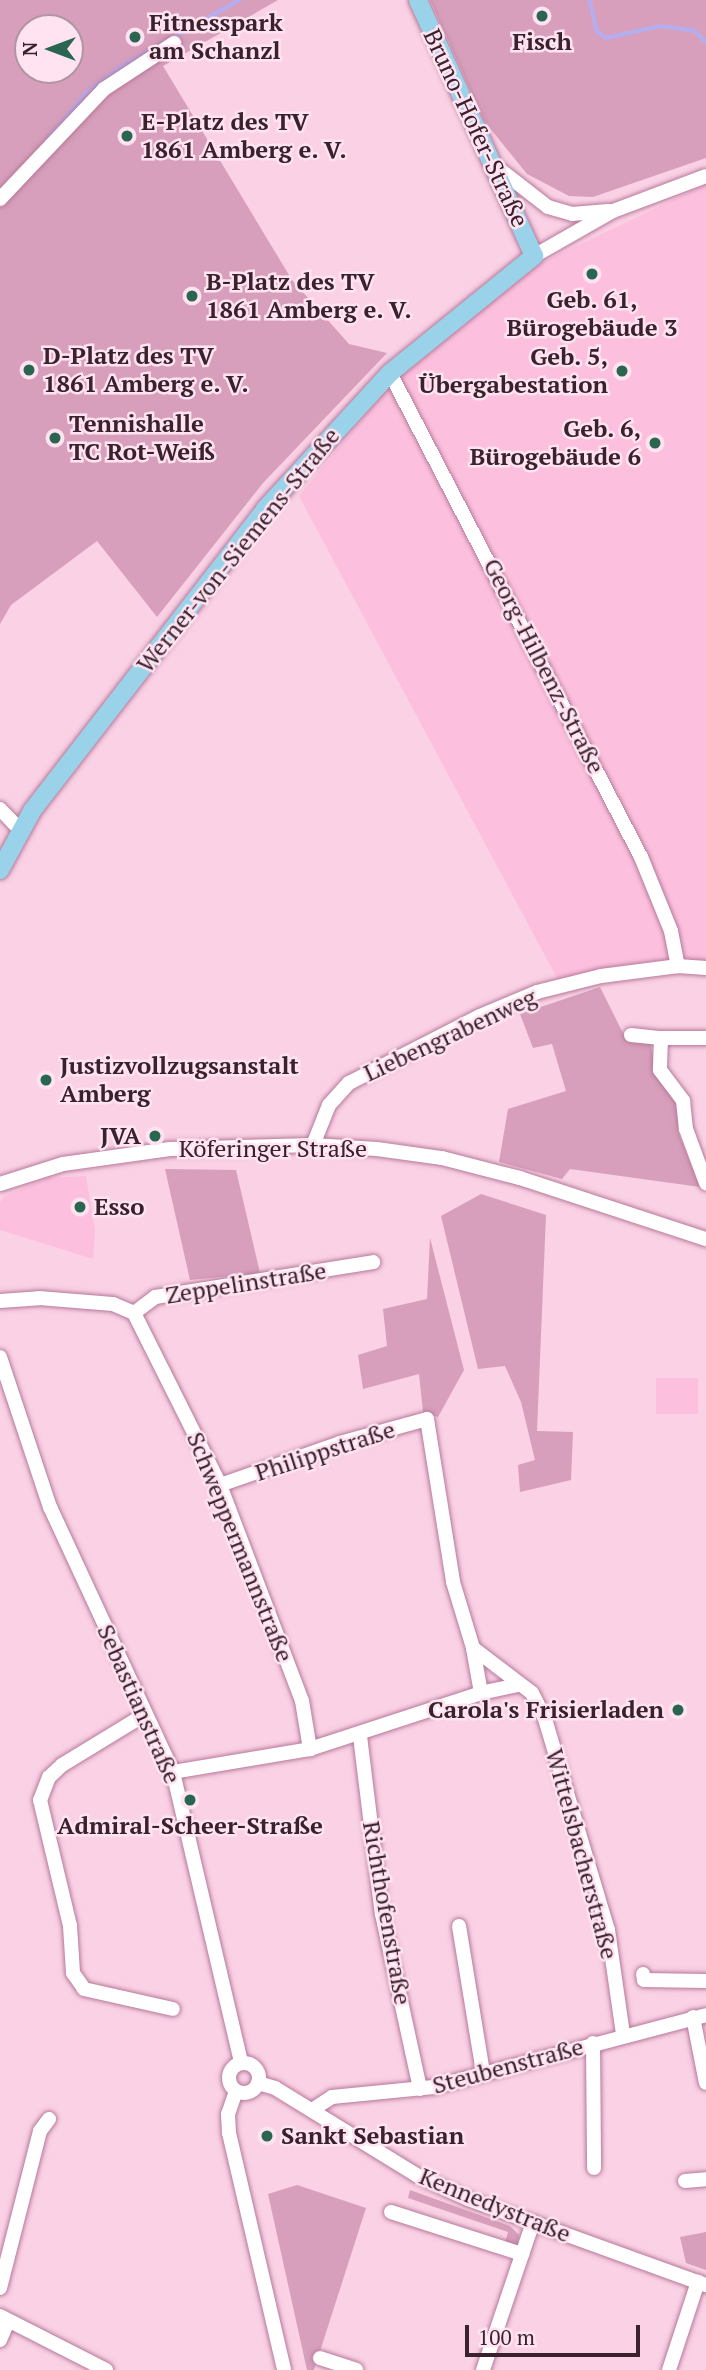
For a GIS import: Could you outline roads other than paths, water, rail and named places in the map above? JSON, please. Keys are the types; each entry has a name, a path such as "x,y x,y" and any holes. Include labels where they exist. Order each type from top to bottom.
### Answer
{"main road":[{"name":"Bruno-Hofer-Straße","path":"418,0 534,256"},
{"name":"Werner-von-Siemens-Straße","path":"0,870 20,830 265,509 390,373 534,256"}],"street":[{"path":"0,200 104,89 174,43"},
{"path":"492,163 548,207 572,214 613,211"},
{"name":"Werner-von-Siemens-Straße","path":"534,256 613,211 706,176"},
{"name":"Georg-Hilbenz-Straße","path":"390,373 641,856 671,931 678,966"},
{"path":"0,809 20,830"},
{"name":"Liebengrabenweg","path":"313,1145 329,1105 349,1083 480,1016 537,992 601,976 678,966 706,968"},
{"path":"631,1035 706,1038"},
{"path":"661,1038 660,1070 683,1101 686,1129 706,1183"},
{"name":"Köferinger Straße","path":"0,1184 34,1170 123,1154 216,1146 313,1145 467,1164 706,1239"},
{"name":"Zeppelinstraße","path":"0,1301 39,1298 113,1304 134,1313 155,1297 373,1262"},
{"name":"Schweppermannstraße","path":"134,1313 220,1485 302,1701 310,1749"},
{"name":"Sebastianstraße","path":"0,1357 50,1507 144,1715 173,1772 241,2063"},
{"name":"Philippstraße","path":"220,1485 340,1443 427,1419 453,1582 473,1648"},
{"path":"473,1648 481,1693"},
{"name":"Wittelsbacherstraße","path":"473,1648 518,1685 532,1693 558,1758 608,1930 623,2034"},
{"path":"173,1772 310,1749 360,1736 481,1693 518,1685"},
{"path":"144,1715 62,1765 49,1777 40,1800 70,1926 73,1973 84,1989 173,2010"},
{"name":"Richthofenstraße","path":"360,1736 382,1914 420,2089"},
{"path":"459,1926 483,2073"},
{"path":"643,1974 644,1980 706,1981"},
{"path":"699,2016 706,2083"},
{"name":"Steubenstraße","path":"313,2110 332,2097 420,2089 699,2016"},
{"path":"593,2043 594,2168"},
{"path":"236,2091 250,2091 258,2082 256,2068 241,2063 229,2075 236,2091 228,2114 229,2133 284,2370"},
{"name":"Kennedystraße","path":"258,2082 313,2110 418,2176 533,2222 702,2283"},
{"path":"0,2288 40,2131 49,2119"},
{"path":"685,2182 706,2179"},
{"path":"391,2212 522,2255"},
{"path":"483,2370 533,2222"},
{"path":"669,2370 702,2283"},
{"path":"0,2340 4,2319 106,2370"},
{"path":"320,2358 356,2370"}],"waterway":[{"path":"44,143 86,93 119,68 239,0"},
{"path":"590,0 597,31 606,38 661,26 695,31 706,42"}],"place":[{"name":"Fisch","path":"542,16"},
{"name":"Fitnesspark am Schanzl","path":"135,37"},
{"name":"E-Platz des TV 1861 Amberg e. V.","path":"127,136"},
{"name":"Geb. 61, Bürogebäude 3","path":"592,274"},
{"name":"B-Platz des TV 1861 Amberg e. V.","path":"192,296"},
{"name":"D-Platz des TV 1861 Amberg e. V.","path":"29,370"},
{"name":"Geb. 5, Übergabestation","path":"622,371"},
{"name":"Tennishalle TC Rot-Weiß","path":"55,438"},
{"name":"Geb. 6, Bürogebäude 6","path":"655,443"},
{"name":"Justizvollzugsanstalt Amberg","path":"46,1080"},
{"name":"JVA","path":"155,1136"},
{"name":"Esso","path":"80,1207"},
{"name":"Carola's Frisierladen","path":"678,1710"},
{"name":"Admiral-Scheer-Straße","path":"190,1800"},
{"name":"Sankt Sebastian","path":"267,2136"}]}
